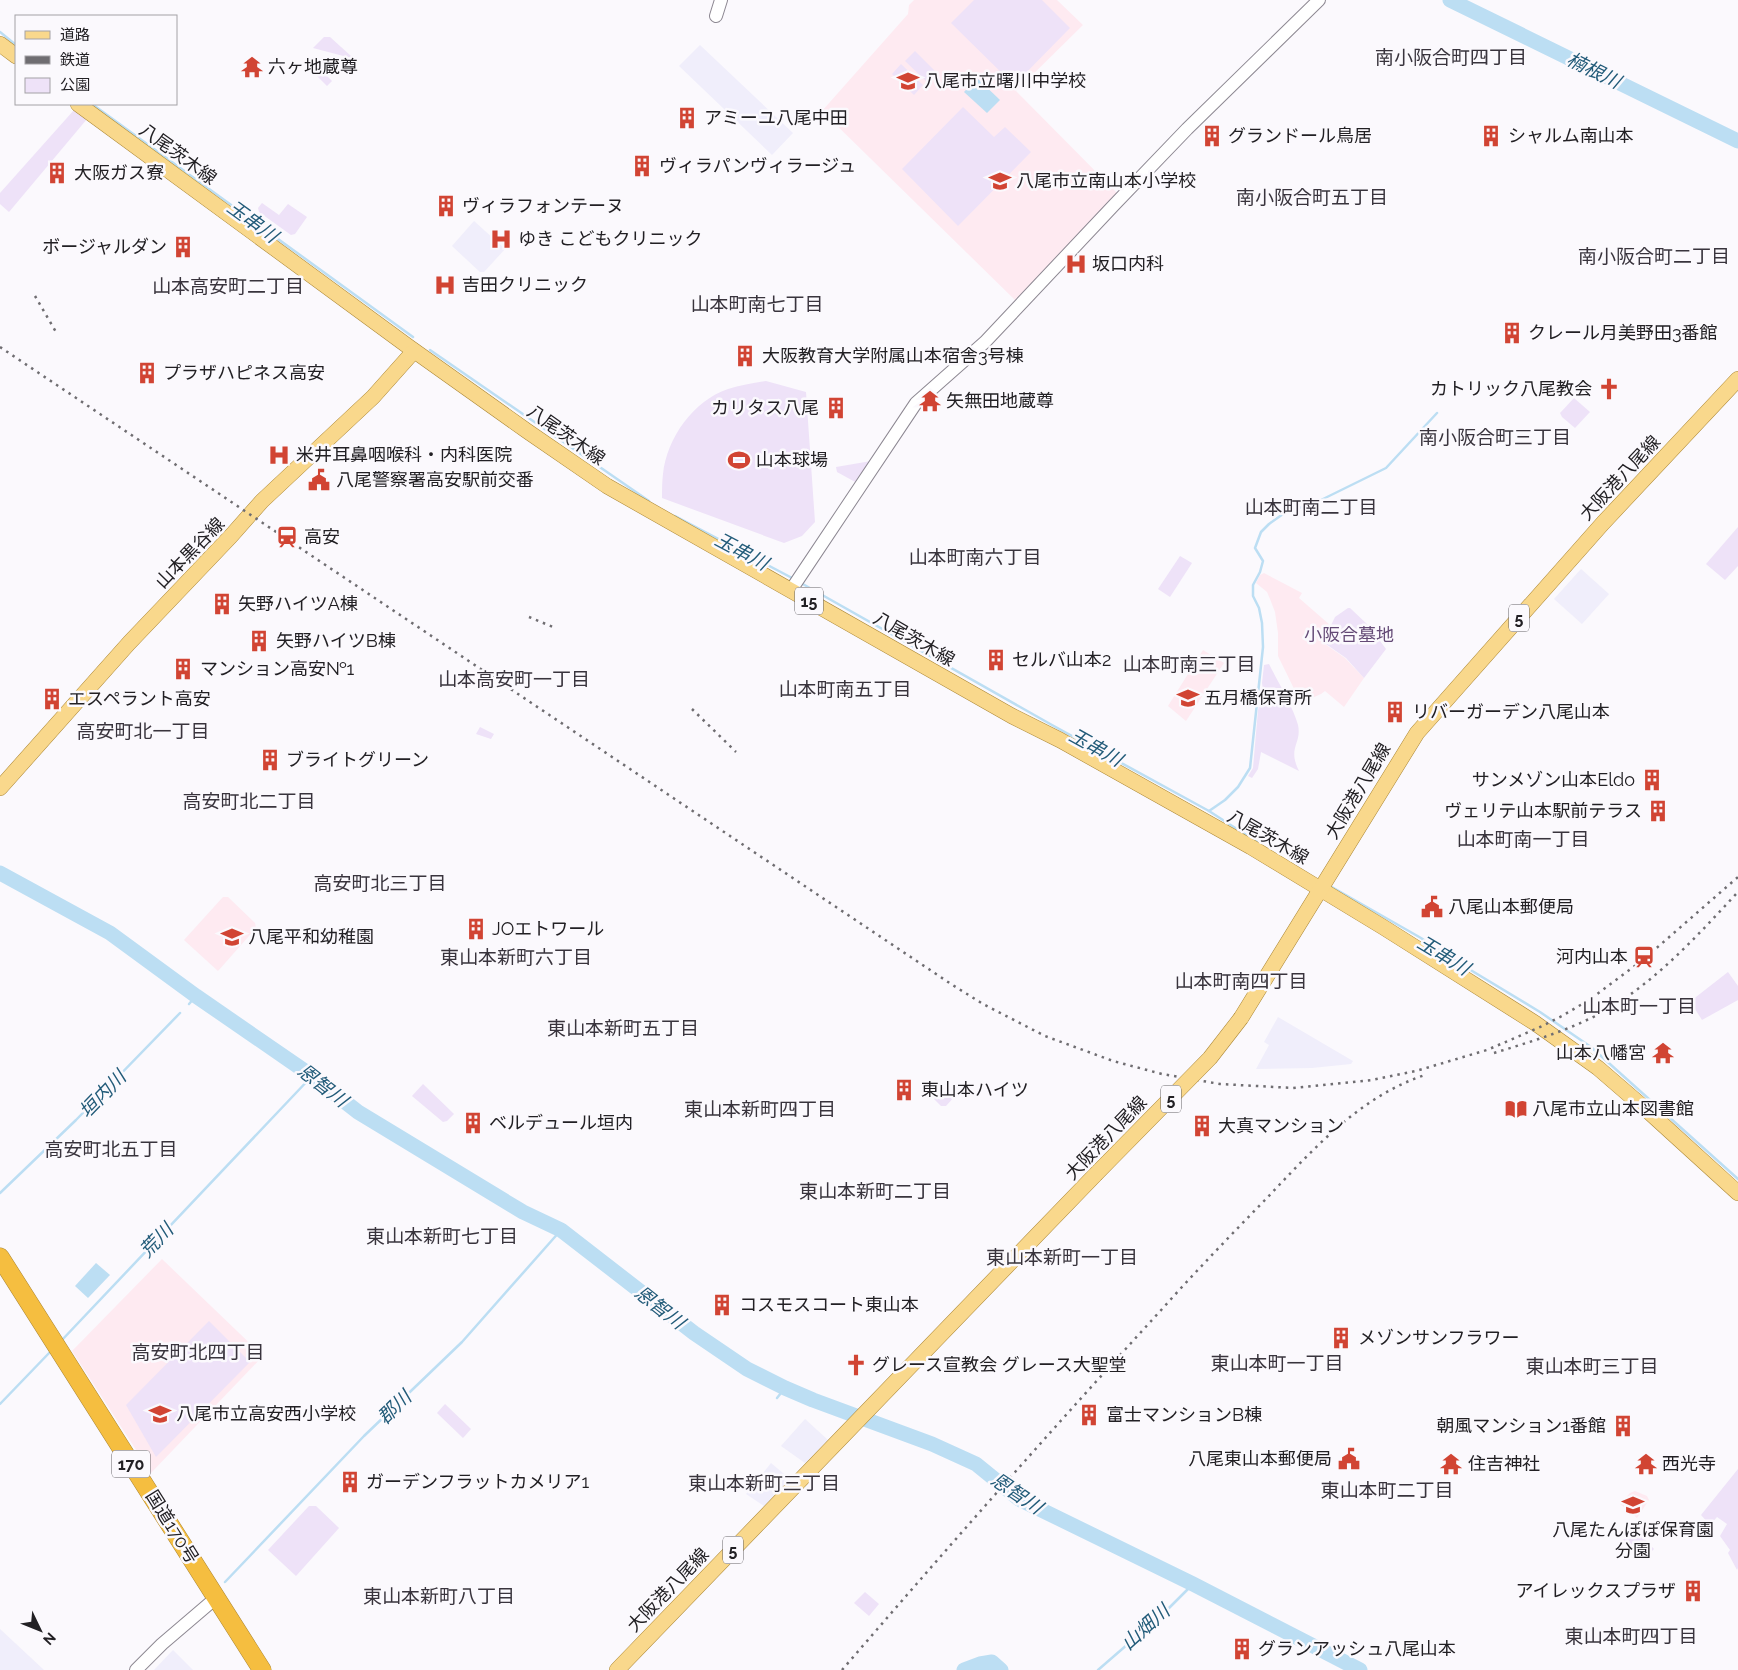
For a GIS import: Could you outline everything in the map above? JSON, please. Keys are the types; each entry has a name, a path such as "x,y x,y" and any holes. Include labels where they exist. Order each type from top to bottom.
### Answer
{"highway":[{"name":"国道170号","path":"0,1257 262,1670"},
{"name":"国道170号","path":"0,1276 252,1670"}],"main road":[{"path":"0,44 15,55"},
{"name":"八尾茨木線","path":"79,105 414,351 607,486 699,539 794,585 1012,716 1060,740 1251,847 1324,884 1383,927 1531,1021 1591,1063 1650,1112 1738,1193"},
{"name":"山本黒谷線","path":"0,788 129,644 232,536 262,501 373,397 414,351"},
{"name":"大阪港八尾線","path":"616,1670 1210,1058 1241,1018 1417,733 1603,523 1738,379"}],"street":[{"path":"716,16 721,0"},
{"path":"794,585 916,403 985,342 1187,129 1319,0"},
{"path":"136,1670 162,1644 210,1603"}],"shaded area":[{"path":"914,0 1057,0 1083,25 1016,91 1118,194 1015,300 822,111 908,14 909,5"},
{"path":"700,45 793,133 772,155 679,66"},
{"path":"474,221 505,249 484,272 480,272 452,246"},
{"path":"1581,569 1609,594 1582,624 1554,599"},
{"path":"1264,573 1302,593 1299,598 1330,625 1322,642 1345,658 1364,678 1344,707 1325,691 1301,703 1278,656 1278,633 1275,612 1267,592 1256,583 1260,575"},
{"path":"1203,650 1224,663 1186,721 1168,706"},
{"path":"223,897 228,897 255,923 256,928 218,971 184,940"},
{"path":"1278,1017 1353,1061 1351,1064 1312,1068 1256,1069 1269,1045 1264,1042"},
{"name":"八尾市立高安西小学校","path":"162,1259 263,1356 151,1473 72,1351"},
{"path":"805,1419 828,1440 805,1463 781,1446"},
{"path":"771,1463 790,1479 764,1506 746,1494"},
{"name":"八尾たんぽぽ保育園 分園","path":"1635,1491 1647,1496 1649,1500 1637,1518 1620,1504 1630,1493"},
{"path":"0,1629 44,1670 0,1670"},
{"path":"173,1650 193,1670 154,1670"}],"green space":[{"path":"974,0 1042,0 1070,28 1014,85 951,23"},
{"path":"324,37 330,37 351,58 313,48"},
{"path":"915,51 936,72 927,82 905,61"},
{"path":"901,64 923,85 914,95 892,74"},
{"path":"318,67 332,81 327,86 312,71"},
{"path":"963,107 994,137 1005,127 1031,152 958,226 902,169"},
{"path":"74,110 87,119 9,212 0,204 0,193"},
{"path":"262,203 279,215 288,204 307,217 295,234 291,235 259,212 258,208"},
{"name":"山本球場","path":"766,381 806,392 815,522 802,536 784,543 662,498 663,474 670,447 684,422 704,402 715,395 742,385"},
{"path":"1574,398 1590,412 1575,428 1560,413"},
{"path":"871,461 857,483 837,472 836,467"},
{"path":"1738,527 1738,566 1725,580 1706,564"},
{"path":"1180,556 1192,563 1170,597 1158,589"},
{"name":"小阪合墓地","path":"1348,608 1369,626 1386,649 1364,678 1346,658 1323,642 1335,617"},
{"path":"1269,664 1298,725 1299,731 1294,756 1299,771 1261,752 1258,769 1252,778 1248,776 1253,768 1258,710 1263,690 1264,665"},
{"path":"480,727 494,734 491,739 476,734"},
{"path":"1728,972 1738,986 1738,1000 1702,1020 1695,1009 1684,1016 1678,1011"},
{"path":"423,1084 454,1114 447,1121 443,1122 412,1096"},
{"path":"948,1085 955,1091 955,1096 946,1106 941,1106 934,1099"},
{"path":"209,1321 250,1362 156,1457 126,1405"},
{"path":"445,1404 471,1429 463,1438 437,1413"},
{"path":"1738,1469 1737,1570 1728,1553 1730,1550 1720,1536 1727,1524 1717,1517 1710,1525 1701,1515"},
{"path":"309,1506 316,1506 339,1528 296,1576 268,1550"},
{"path":"1634,1528 1654,1549 1643,1560 1623,1540"},
{"path":"865,1592 879,1604 869,1616 854,1603"}],"water":[{"path":"977,78 1000,100 987,113 964,92"},
{"path":"96,1263 110,1275 88,1298 75,1286"}],"waterway":[{"name":"楠根川","path":"1450,0 1738,141"},
{"name":"玉串川","path":"0,32 15,44"},
{"name":"玉串川","path":"93,105 413,337"},
{"name":"玉串川","path":"430,350 649,501"},
{"path":"1209,811 1225,800 1238,787 1250,768 1263,647 1262,623 1259,608 1253,596 1253,585 1263,561 1255,548 1261,532 1283,514 1321,500 1386,468 1437,413"},
{"name":"玉串川","path":"675,516 794,579"},
{"name":"玉串川","path":"801,583 1052,725 1209,811 1257,842"},
{"name":"恩智川","path":"0,873 110,933 196,996 312,1076 358,1112 523,1212 561,1230 694,1333 747,1369 813,1400 932,1444 976,1464 1019,1499 1193,1584 1360,1670"},
{"name":"玉串川","path":"1330,886 1421,938 1540,1012 1591,1047 1738,1179"},
{"name":"垣内川","path":"189,1004 196,996"},
{"name":"垣内川","path":"0,1193 76,1120 180,1013"},
{"name":"荒川","path":"62,1340 312,1076"},
{"name":"郡川","path":"225,1582 364,1436 462,1342 561,1230"},
{"name":"荒川","path":"0,1404 51,1351"},
{"path":"777,1398 785,1388"},
{"name":"山畑川","path":"1098,1670 1166,1611 1193,1584"},
{"path":"964,1670 992,1662 1001,1670"}],"railway":[{"path":"35,296 56,332"},
{"path":"0,347 951,984 983,1004 1045,1036 1113,1061 1162,1074 1220,1084 1293,1088 1372,1080 1416,1071 1487,1050 1540,1027 1589,1000 1644,959 1738,877"},
{"path":"529,617 553,627"},
{"path":"692,709 736,752"},
{"path":"1494,1053 1562,1031 1601,1013 1621,1001 1674,958 1738,892"},
{"path":"842,1670 961,1533 1188,1281 1318,1145 1378,1097 1425,1075"}],"place":[{"name":"六ヶ地蔵尊","path":"252,67"},
{"name":"八尾市立曙川中学校","path":"908,81"},
{"name":"アミーユ八尾中田","path":"687,118"},
{"name":"グランドール鳥居","path":"1212,136"},
{"name":"シャルム南山本","path":"1491,136"},
{"name":"ヴィラパンヴィラージュ","path":"642,166"},
{"name":"大阪ガス寮","path":"57,173"},
{"name":"八尾市立南山本小学校","path":"1000,181"},
{"name":"ヴィラフォンテーヌ","path":"446,206"},
{"name":"ゆき こどもクリニック","path":"501,239"},
{"name":"ボージャルダン","path":"183,247"},
{"name":"坂口内科","path":"1076,264"},
{"name":"吉田クリニック","path":"445,285"},
{"name":"クレール月美野田3番館","path":"1512,333"},
{"name":"大阪教育大学附属山本宿舎3号棟","path":"745,356"},
{"name":"プラザハピネス高安","path":"147,373"},
{"name":"カトリック八尾教会","path":"1609,389"},
{"name":"矢無田地蔵尊","path":"930,401"},
{"name":"カリタス八尾","path":"836,408"},
{"name":"米井耳鼻咽喉科・内科医院","path":"279,455"},
{"name":"山本球場","path":"739,460"},
{"name":"八尾警察署高安駅前交番","path":"319,480"},
{"name":"高安","path":"287,537"},
{"name":"矢野ハイツA棟","path":"222,604"},
{"name":"矢野ハイツB棟","path":"259,641"},
{"name":"セルバ山本2","path":"996,660"},
{"name":"マンション高安№1","path":"183,669"},
{"name":"五月橋保育所","path":"1188,698"},
{"name":"エスペラント高安","path":"52,699"},
{"name":"リバーガーデン八尾山本","path":"1395,712"},
{"name":"ブライトグリーン","path":"270,760"},
{"name":"サンメゾン山本Eldo","path":"1652,780"},
{"name":"ヴェリテ山本駅前テラス","path":"1658,811"},
{"name":"八尾山本郵便局","path":"1432,907"},
{"name":"JOエトワール","path":"476,929"},
{"name":"八尾平和幼稚園","path":"232,937"},
{"name":"河内山本","path":"1644,957"},
{"name":"山本八幡宮","path":"1663,1053"},
{"name":"東山本ハイツ","path":"904,1090"},
{"name":"八尾市立山本図書館","path":"1516,1109"},
{"name":"ベルデュール垣内","path":"473,1123"},
{"name":"大真マンション","path":"1202,1126"},
{"name":"コスモスコート東山本","path":"722,1305"},
{"name":"メゾンサンフラワー","path":"1341,1338"},
{"name":"グレース宣教会 グレース大聖堂","path":"856,1365"},
{"name":"八尾市立高安西小学校","path":"160,1414"},
{"name":"富士マンションB棟","path":"1089,1415"},
{"name":"朝風マンション1番館","path":"1623,1426"},
{"name":"八尾東山本郵便局","path":"1349,1459"},
{"name":"住吉神社","path":"1451,1464"},
{"name":"西光寺","path":"1646,1464"},
{"name":"ガーデンフラットカメリア1","path":"350,1482"},
{"name":"八尾たんぽぽ保育園 分園","path":"1633,1505"},
{"name":"アイレックスプラザ","path":"1693,1591"},
{"name":"グランアッシュ八尾山本","path":"1242,1649"}],"district":[{"name":"南小阪合町四丁目","path":"1451,57"},
{"name":"南小阪合町五丁目","path":"1312,197"},
{"name":"南小阪合町二丁目","path":"1654,256"},
{"name":"山本高安町二丁目","path":"228,286"},
{"name":"山本町南七丁目","path":"757,304"},
{"name":"南小阪合町三丁目","path":"1495,437"},
{"name":"山本町南二丁目","path":"1311,507"},
{"name":"山本町南六丁目","path":"975,557"},
{"name":"山本町南三丁目","path":"1189,664"},
{"name":"山本高安町一丁目","path":"514,679"},
{"name":"山本町南五丁目","path":"845,689"},
{"name":"高安町北一丁目","path":"143,731"},
{"name":"高安町北二丁目","path":"249,801"},
{"name":"山本町南一丁目","path":"1523,839"},
{"name":"高安町北三丁目","path":"380,883"},
{"name":"東山本新町六丁目","path":"516,957"},
{"name":"山本町南四丁目","path":"1241,981"},
{"name":"山本町一丁目","path":"1639,1006"},
{"name":"東山本新町五丁目","path":"623,1028"},
{"name":"東山本新町四丁目","path":"760,1109"},
{"name":"高安町北五丁目","path":"111,1149"},
{"name":"東山本新町二丁目","path":"875,1191"},
{"name":"東山本新町七丁目","path":"442,1236"},
{"name":"東山本新町一丁目","path":"1062,1257"},
{"name":"高安町北四丁目","path":"198,1352"},
{"name":"東山本町一丁目","path":"1277,1363"},
{"name":"東山本町三丁目","path":"1592,1366"},
{"name":"東山本新町三丁目","path":"764,1483"},
{"name":"東山本町二丁目","path":"1387,1490"},
{"name":"東山本新町八丁目","path":"439,1596"},
{"name":"東山本町四丁目","path":"1631,1636"}]}
